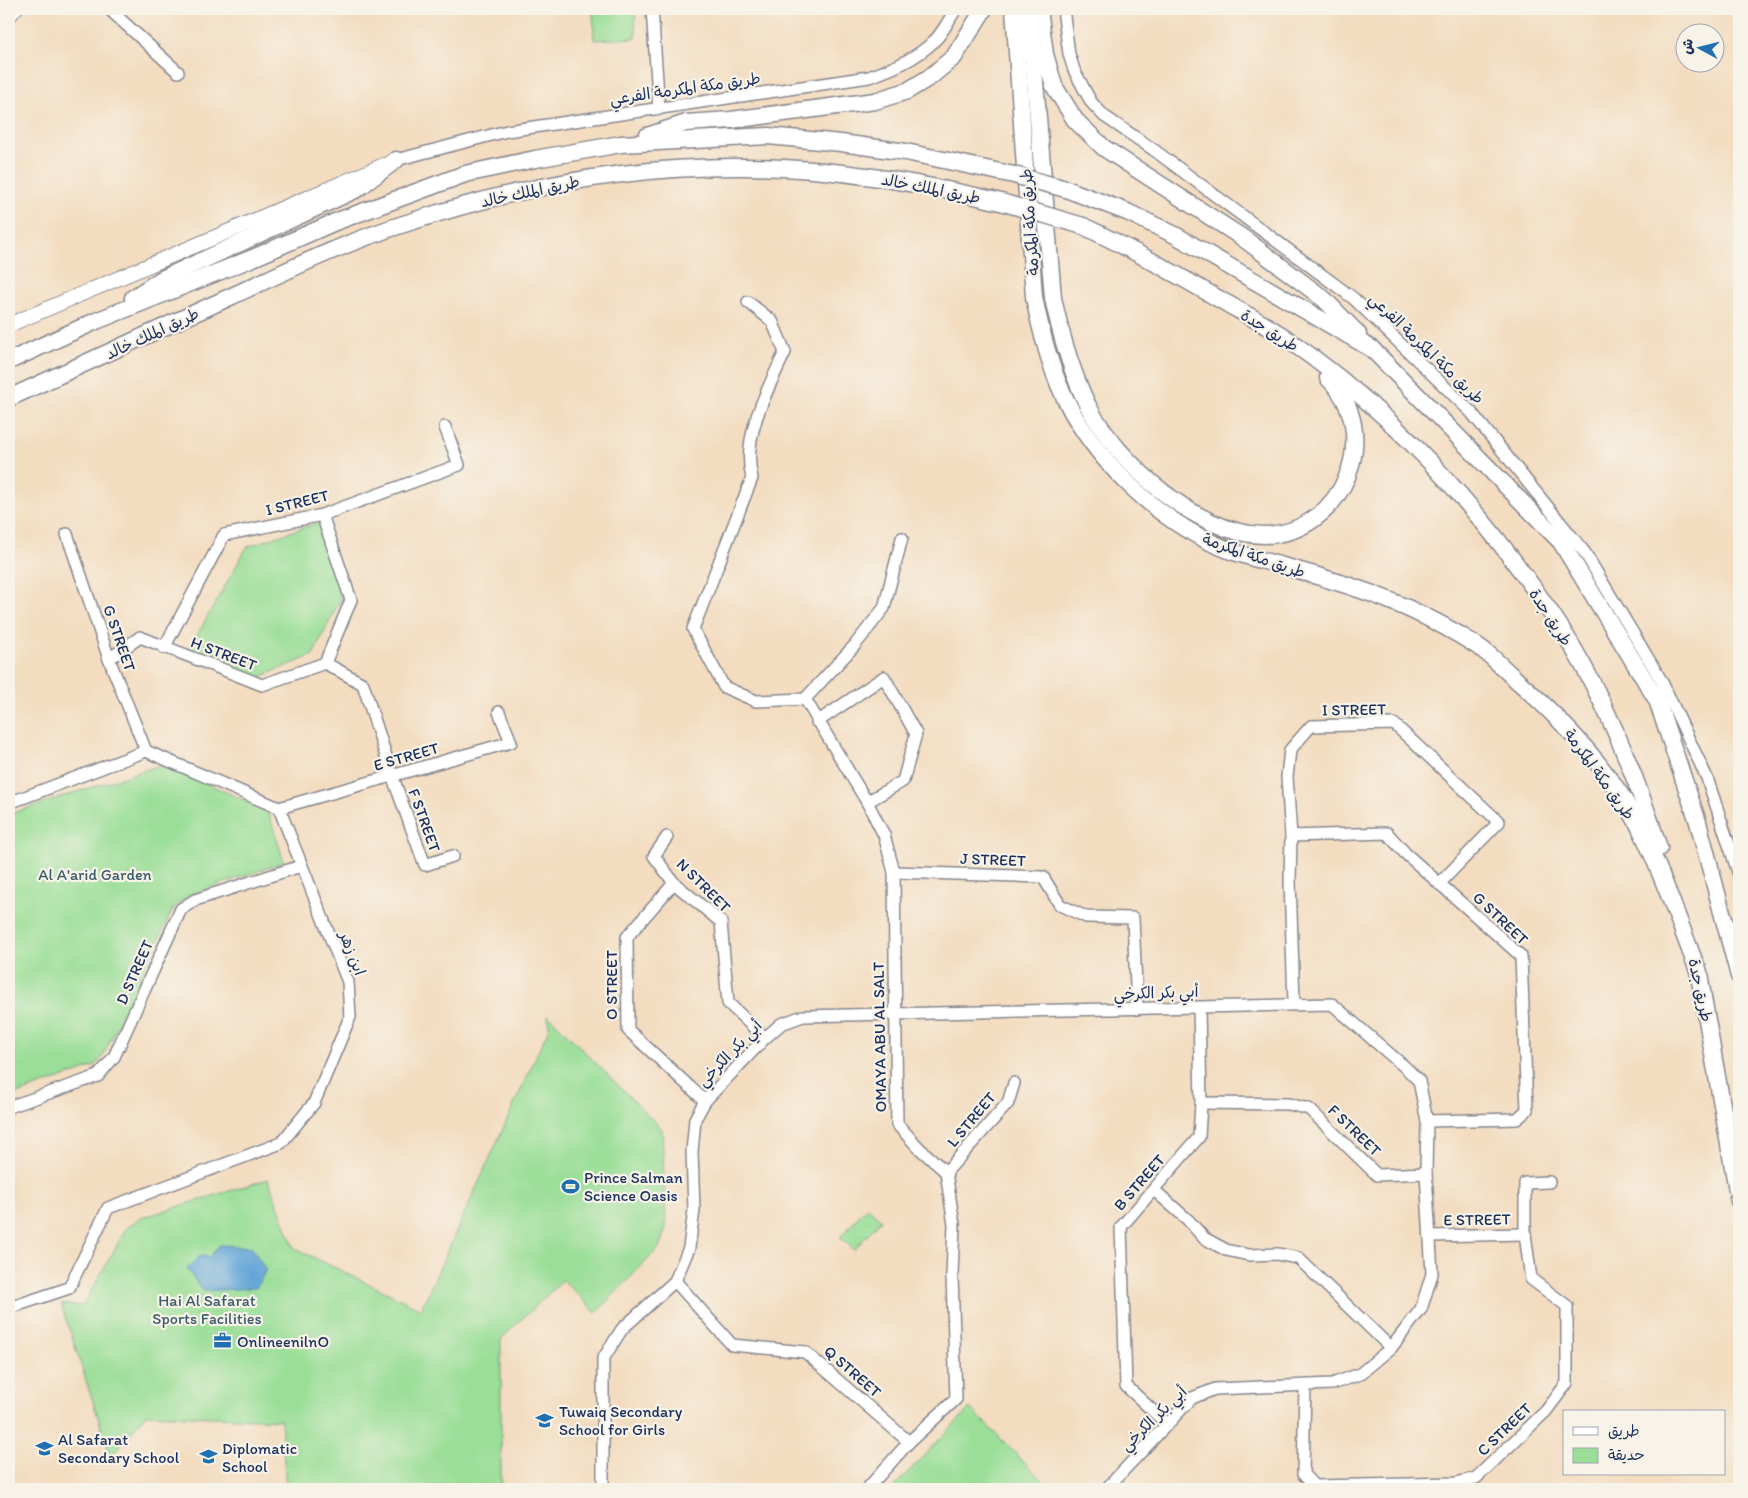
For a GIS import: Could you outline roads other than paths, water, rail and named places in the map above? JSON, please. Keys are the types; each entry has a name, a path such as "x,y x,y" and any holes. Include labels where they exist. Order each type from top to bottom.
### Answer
{"highway":[{"path":"621,144 686,124 875,101 907,91 930,77 954,56 984,9"},
{"name":"طريق مكة المكرمة","path":"1014,9 1034,297 1043,340 1060,387 1082,427 1112,468 1150,503 1192,533 1233,551 1329,579 1382,598 1430,620 1481,648 1540,700 1578,739 1618,792 1644,835 1701,978"},
{"name":"طريق مكة المكرمة","path":"1029,9 1048,253 1053,298 1062,342 1089,408 1108,435 1134,466 1159,490 1214,526 1265,535 1286,531 1311,521 1329,505 1344,485 1353,462 1355,431 1350,408 1337,387 1286,338"},
{"path":"1039,9 1045,54 1054,86 1075,120 1104,148 1244,238 1324,299 1372,349"},
{"name":"طريق الملك خالد","path":"9,361 96,321 253,258 335,222 465,174 621,144 768,136 841,143 906,152 1014,175 1066,189"},
{"path":"96,321 162,280 357,189 396,160"},
{"name":"طريق الملك خالد","path":"9,398 312,259 408,222 521,190 626,173 744,167 880,178 936,187 1000,202 1083,226"},
{"name":"طريق جدة","path":"1066,189 1127,212 1175,235 1372,349 1561,542 1657,700 1698,822 1739,976"},
{"name":"طريق جدة","path":"1083,226 1164,266 1286,338 1355,391 1401,432 1459,495 1552,614 1588,676 1620,742 1648,813 1701,978 1739,1201"},
{"path":"9,354 35,350"}],"main road":[{"path":"9,16 15,9"},
{"path":"9,325 330,186 396,160"}],"street":[{"path":"110,9 178,72"},
{"path":"652,9 660,109"},
{"name":"طريق مكة المكرمة الفرعي","path":"396,160 507,131 869,77 917,55 935,40 956,9"},
{"name":"طريق مكة المكرمة الفرعي","path":"1063,9 1074,70 1091,102 1104,116 1154,150 1353,298 1470,412 1585,553 1661,680 1707,778 1739,874"},
{"path":"748,302 772,321 784,352 763,400 752,438 748,464 752,478 693,629 724,687 756,701 805,699 855,645 884,608 902,538"},
{"name":"I STREET","path":"164,648 224,535 322,515 459,465 445,427"},
{"path":"322,515 351,600 326,663"},
{"name":"G STREET","path":"67,534 109,659 146,751"},
{"name":"H STREET","path":"109,659 140,637 262,685 326,663"},
{"name":"F STREET","path":"326,663 363,684 392,778 425,865 453,856"},
{"path":"817,722 884,676 916,734 903,781 867,802"},
{"name":"OMAYA ABU AL SALT","path":"805,699 817,722 867,802 884,835 894,872 897,1124 919,1148 946,1172"},
{"name":"E STREET","path":"279,808 392,778 510,742 499,712"},
{"name":"I STREET","path":"1294,1003 1290,881 1291,836 1287,777 1290,750 1311,726 1394,724 1499,822 1438,884"},
{"path":"9,803 146,751 279,808"},
{"name":"ابن زهر","path":"9,1308 69,1288 108,1208 281,1143 314,1103 350,1016 348,982 279,808"},
{"name":"G STREET","path":"1291,836 1387,833 1438,884 1521,956 1527,1110 1517,1119 1427,1121"},
{"name":"N STREET","path":"667,836 654,856 674,883 721,922 728,1003 765,1038"},
{"name":"D STREET","path":"9,1107 98,1076 114,1058 181,909 194,900 301,866"},
{"name":"J STREET","path":"894,872 1043,877 1060,904 1086,917 1133,918 1137,1009"},
{"name":"O STREET","path":"674,883 627,937 628,1030 706,1101"},
{"name":"أبي بكر الكرخي","path":"603,1489 603,1358 622,1329 675,1281 689,1248 694,1210 692,1152 695,1119 706,1101 780,1024 803,1016 1199,1008 1294,1003 1332,1004 1400,1062 1418,1081 1427,1121 1426,1173 1432,1274 1422,1309 1391,1348 1360,1374 1332,1384 1215,1389 1192,1398 1106,1489"},
{"name":"B STREET","path":"1168,1424 1126,1386 1121,1227 1199,1137 1201,1103 1199,1008"},
{"name":"L STREET","path":"946,1172 1008,1102 1014,1083"},
{"name":"F STREET","path":"1201,1103 1289,1104 1309,1109 1377,1175 1426,1173"},
{"path":"867,1489 909,1442 956,1399 952,1275 954,1225 946,1172"},
{"name":"C STREET","path":"1305,1386 1304,1474 1314,1486 1456,1483 1476,1478 1546,1411 1567,1383 1567,1306 1531,1279 1525,1234 1525,1184 1549,1182"},
{"path":"1154,1190 1188,1220 1204,1238 1226,1250 1249,1255 1277,1254 1298,1258 1391,1348"},
{"name":"E STREET","path":"1430,1236 1525,1234"},
{"name":"Q STREET","path":"675,1281 732,1345 805,1352 909,1442"}],"water":[{"path":"220,1245 251,1247 266,1270 256,1288 203,1291 187,1269 200,1256 209,1257"}],"place":[{"name":"Prince Salman Science Oasis","path":"570,1186"},
{"name":"OnlineenilnO","path":"223,1341"},
{"name":"Tuwaiq Secondary School for Girls","path":"545,1420"},
{"name":"Al Safarat Secondary School","path":"44,1448"},
{"name":"Diplomatic School","path":"208,1457"}],"park label":[{"name":"Al A'arid Garden","path":"95,874"},
{"name":"Hai Al Safarat Sports Facilities","path":"207,1309"}]}
